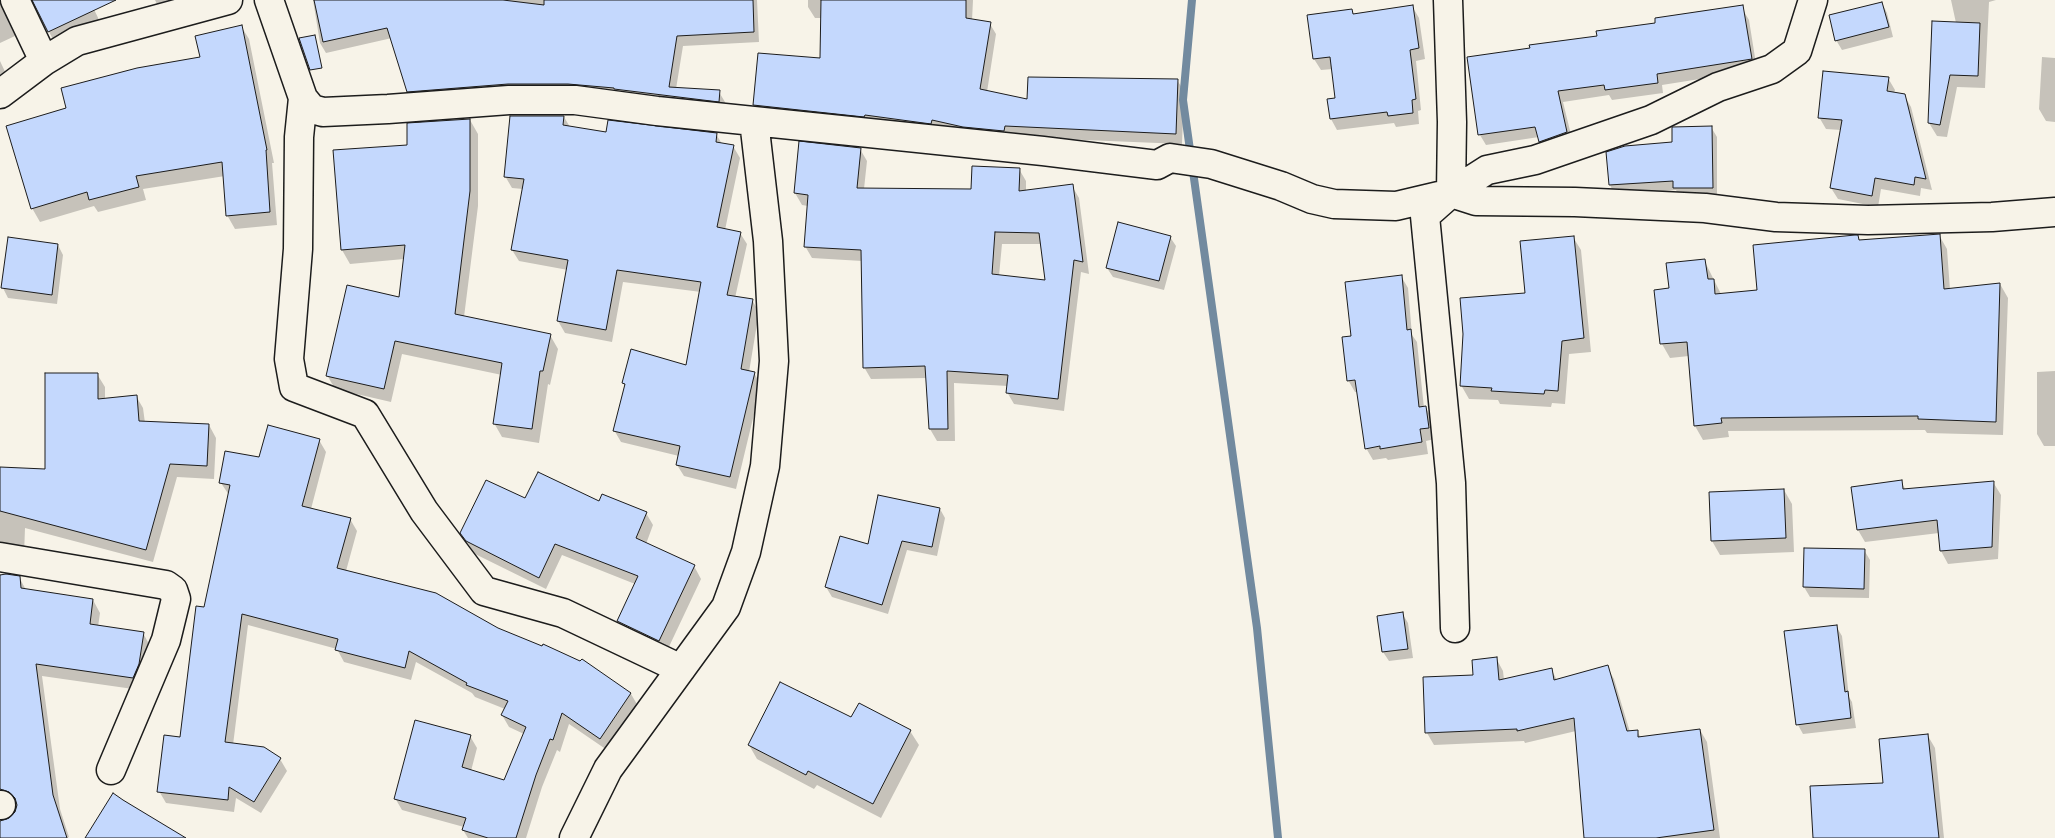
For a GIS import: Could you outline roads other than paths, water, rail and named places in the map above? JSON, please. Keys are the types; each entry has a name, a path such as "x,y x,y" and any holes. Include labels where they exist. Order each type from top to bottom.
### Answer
{"street":[{"path":"15,0 44,60"},
{"path":"0,94 44,60 77,42 228,0"},
{"path":"269,0 303,98 312,109 323,112 509,100 575,100 657,111 1043,151 1157,165 1170,158 1212,164 1281,186 1312,199 1334,204 1396,206 1451,193 1476,201 1574,202 1696,208 1776,217 1868,220 1992,217 2055,212"},
{"path":"1448,0 1452,122 1451,193"},
{"path":"1455,628 1451,483 1424,216 1451,193 1487,170 1535,160 1651,120 1718,87 1772,69 1797,52 1813,0"},
{"path":"303,98 299,137 298,249 289,359 294,387 365,414 424,510 484,591 563,612 681,669"},
{"path":"574,838 608,769 726,607 746,552 765,466 774,361 768,241 754,121"},
{"path":"0,557 166,585 173,590 176,599 166,640 111,770"}],"waterway":[{"path":"1192,0 1183,100 1257,628 1278,838"}]}
